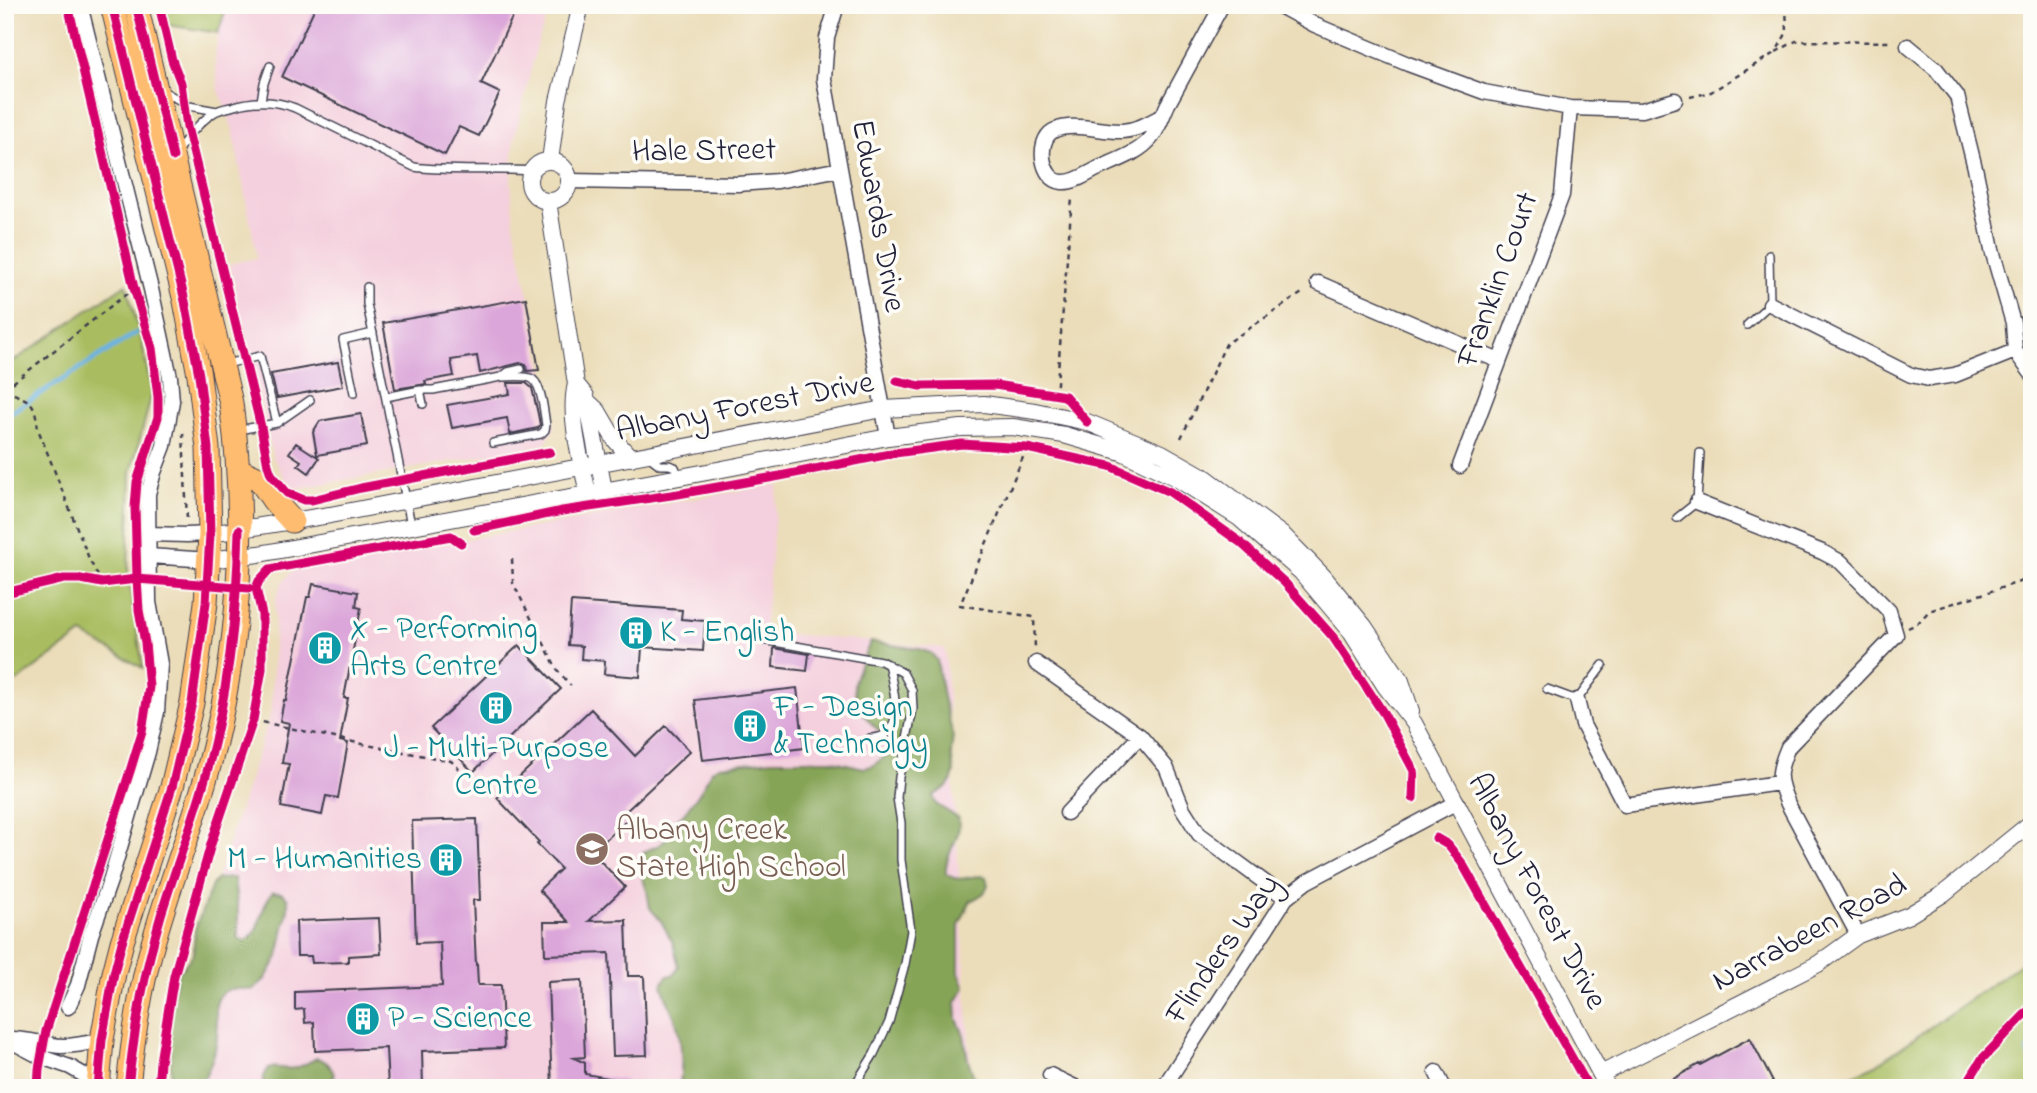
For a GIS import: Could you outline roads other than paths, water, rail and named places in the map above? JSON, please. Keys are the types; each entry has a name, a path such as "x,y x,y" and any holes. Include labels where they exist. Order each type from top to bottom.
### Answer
{"highway":[{"path":"98,1086 102,1040 119,952 172,787 192,703 206,603 210,534 208,448 199,375 185,301 112,5"},
{"path":"128,1088 148,963 208,769 219,722 236,610 239,558 239,470 223,364 136,5"},
{"path":"239,470 259,479 292,521"}],"street":[{"path":"68,1007 78,985 91,935 111,878 157,712 160,664 149,602 148,494 168,431 172,401 170,377 151,289 80,5"},
{"path":"550,161 558,101 581,5"},
{"name":"Edwards Drive","path":"837,5 827,38 824,79 888,437"},
{"path":"1162,116 1142,127 1124,131 1074,127 1055,130 1046,137 1043,146 1044,164 1049,175 1060,182 1073,180 1140,149 1153,137 1222,5"},
{"path":"1278,5 1315,25 1484,92 1570,108 1642,110 1675,100"},
{"path":"1908,46 1936,69 1957,96 1992,250 2013,323 2015,351 2032,374"},
{"name":"Franklin Court","path":"1460,466 1562,195 1570,108"},
{"path":"550,161 561,165 566,170 568,188 557,200 541,200 532,192 529,177 531,171 537,164 550,161"},
{"name":"Hale Street","path":"569,181 738,184 778,181 840,169"},
{"path":"548,201 576,384 573,397 596,491"},
{"path":"1318,283 1499,361"},
{"path":"1770,304 1911,376 1929,379 1955,375 2015,351"},
{"path":"576,384 587,401 590,466"},
{"path":"587,401 598,411 615,440 639,457"},
{"name":"Albany Forest Drive","path":"210,534 639,457 883,409 984,404 1035,411 1097,426 1162,453 1206,478 1285,537 1324,576 1364,626 1401,681 1414,723"},
{"name":"Albany Forest Drive","path":"209,560 239,558 888,437 961,428 1013,427 1064,435 1122,452 1176,478 1239,518 1301,572 1349,629 1385,686 1414,723 1605,1081"},
{"path":"1697,502 1841,562 1889,611 1896,635 1788,747 1780,766 1779,783 1788,804 1858,934"},
{"path":"148,534 210,534"},
{"path":"149,556 209,560"},
{"path":"1036,663 1140,736 1166,767 1183,809 1199,834 1286,898"},
{"path":"1577,700 1583,725 1625,805 1779,783"},
{"path":"1067,813 1140,736"},
{"name":"Flinders Way","path":"1163,1088 1286,898 1306,882 1457,802"},
{"name":"Narrabeen Road","path":"1605,1081 1680,1035 1818,964 1858,934 1909,915 1943,894 2032,822"},
{"path":"7,1038 70,1046 102,1040"},
{"path":"7,1038 41,1057 79,1071 98,1086"},
{"path":"1436,1072 1444,1088"},
{"path":"1051,1075 1077,1088"}],"lane":[{"path":"261,101 270,65"},
{"path":"156,88 189,106 216,111 249,102 286,104 414,167 531,171"},
{"path":"173,157 189,135 216,111"},
{"path":"1747,325 1770,304 1769,255"},
{"path":"367,287 367,304 411,525"},
{"path":"354,393 343,340 373,333"},
{"path":"223,364 260,356 277,423"},
{"path":"501,377 521,369"},
{"path":"386,397 501,377 529,377 535,380 539,386 545,430 541,434 493,443"},
{"path":"420,390 423,404"},
{"path":"235,431 277,423 310,400"},
{"path":"1677,518 1697,502 1700,453"},
{"path":"639,457 660,465 669,464 675,467 679,477"},
{"path":"751,638 872,659 888,664 911,684 913,709 897,797 901,823 901,860 911,931 905,964 888,1022 874,1054 853,1088"},
{"path":"870,738 882,736 889,730 894,719 896,699 888,664"},
{"path":"1547,689 1577,700 1603,665"}],"waterway":[{"path":"5,416 136,333"},
{"path":"2032,1047 2028,1051 2032,1060"}],"place":[{"name":"K - English","path":"636,633"},
{"name":"X - Performing Arts Centre","path":"325,648"},
{"name":"J - Multi-Purpose Centre","path":"496,708"},
{"name":"F - Design & Technolgy","path":"750,726"},
{"name":"Albany Creek State High School","path":"592,849"},
{"name":"M - Humanities","path":"446,860"},
{"name":"P - Science","path":"363,1019"}]}
